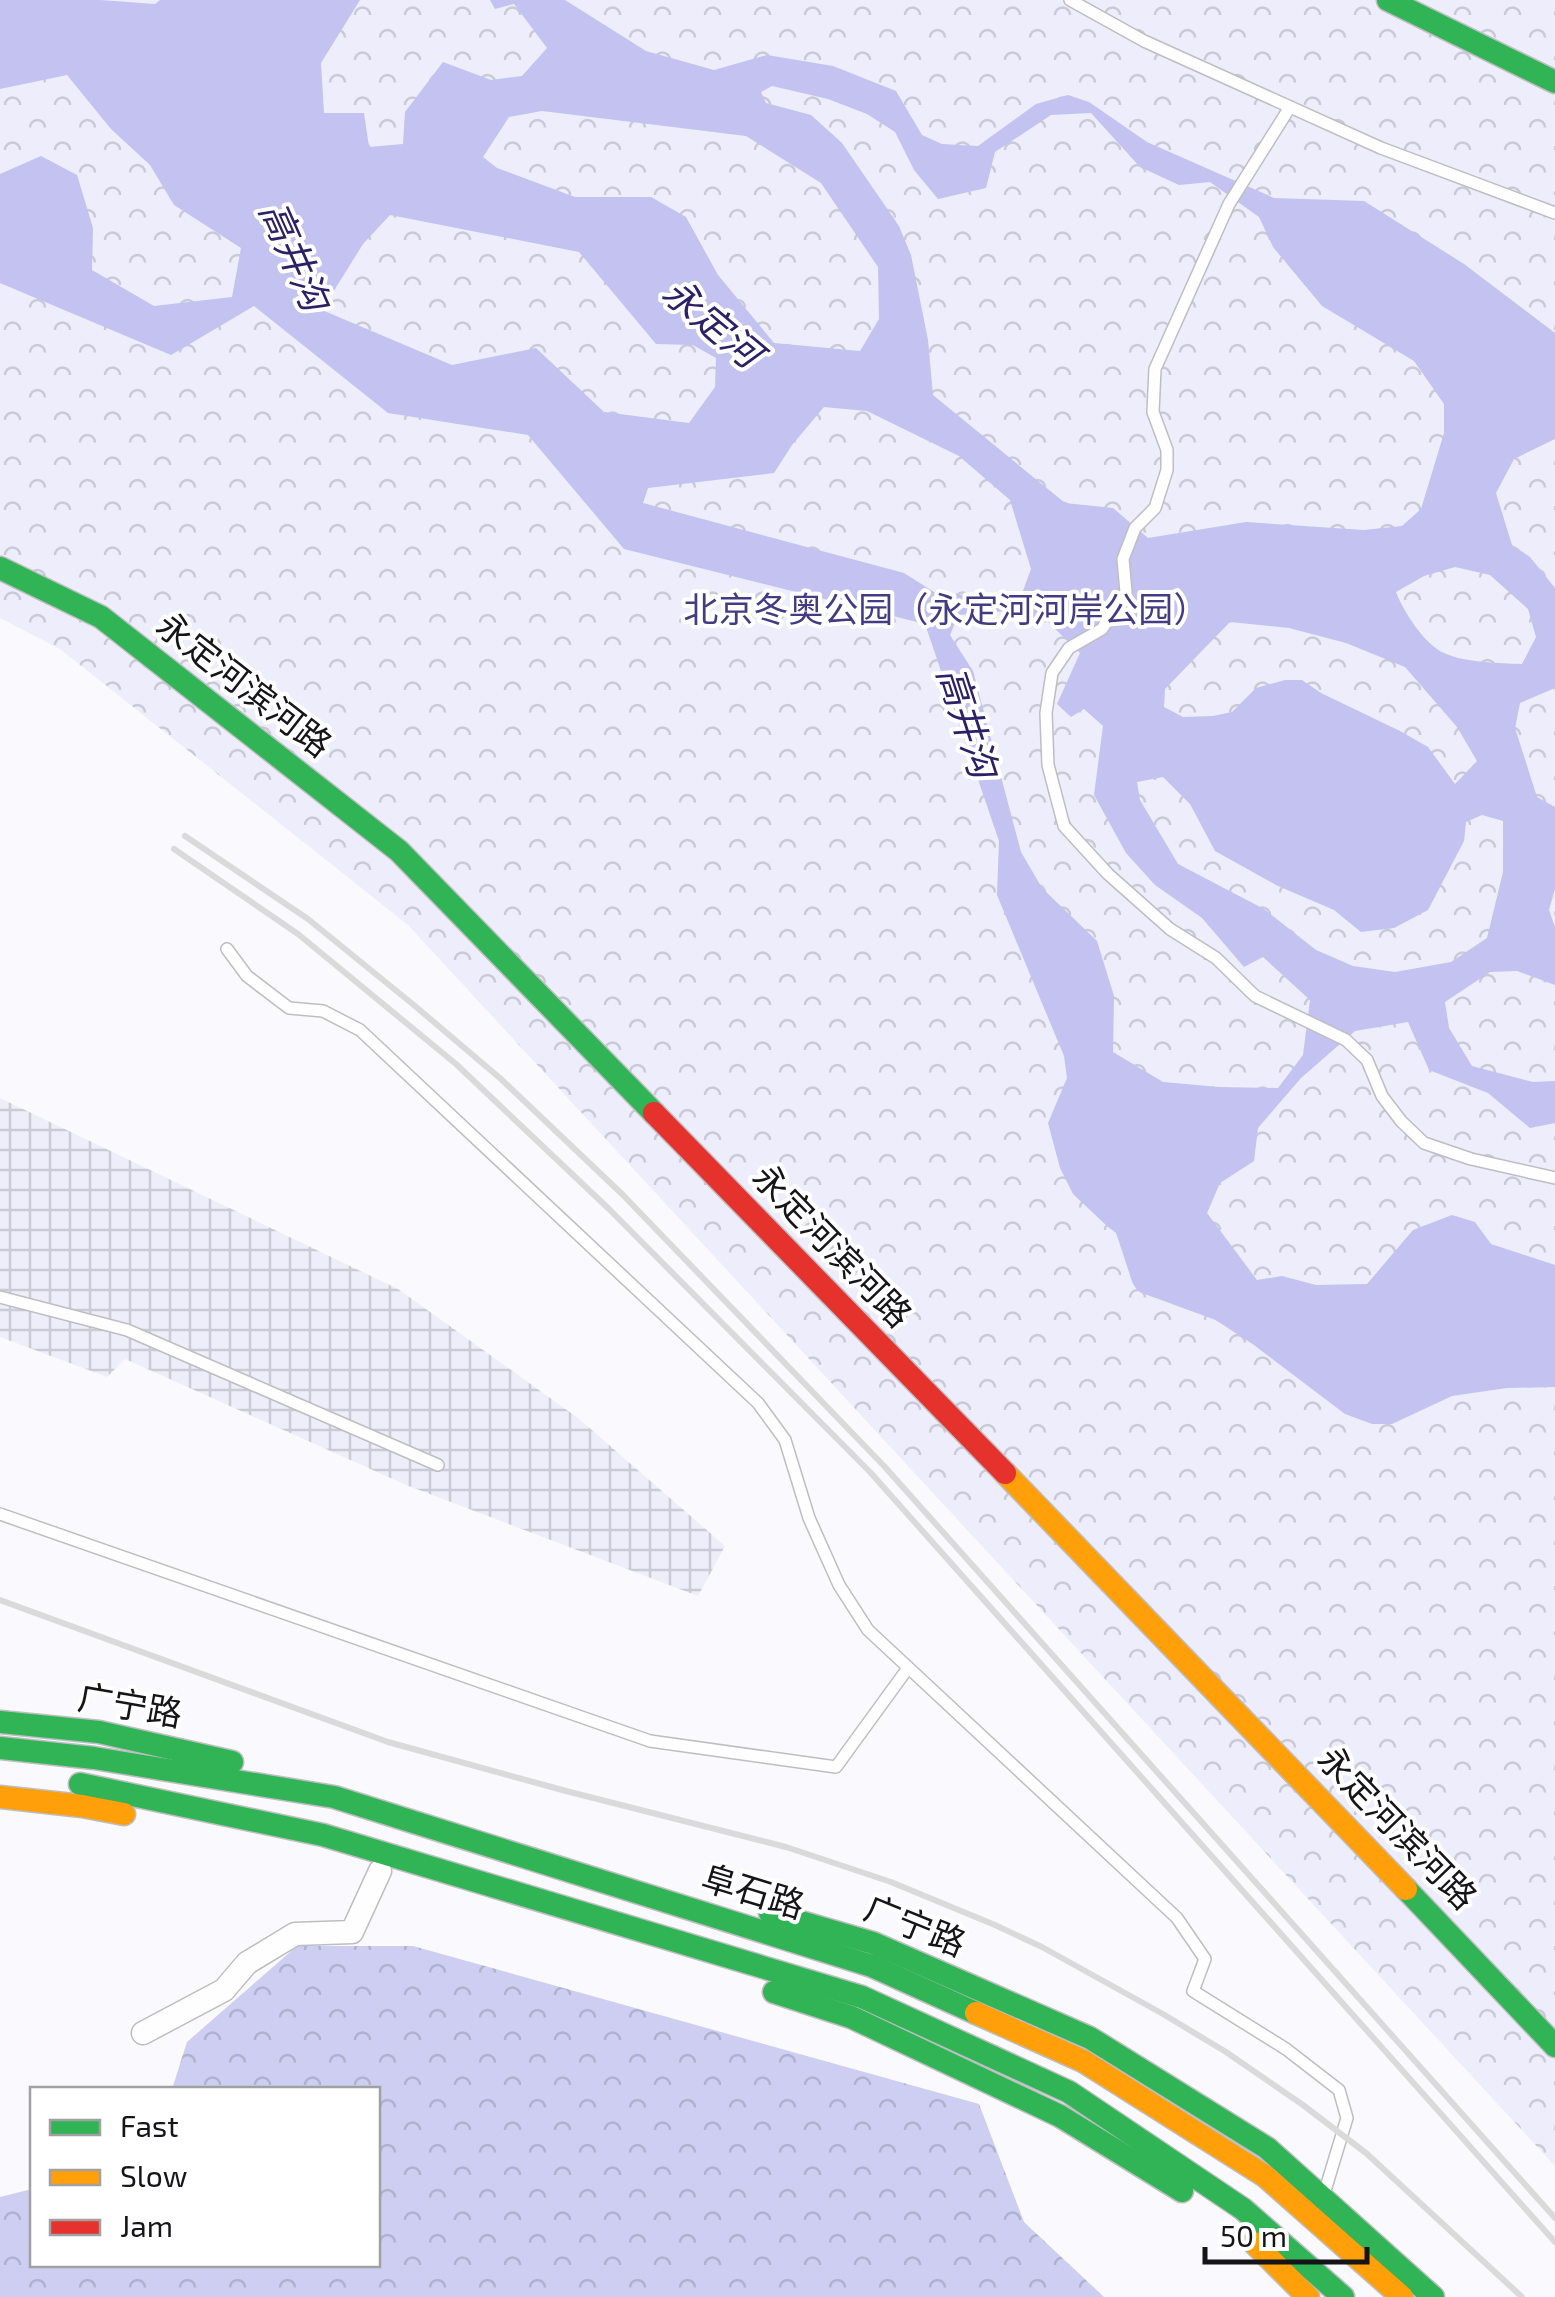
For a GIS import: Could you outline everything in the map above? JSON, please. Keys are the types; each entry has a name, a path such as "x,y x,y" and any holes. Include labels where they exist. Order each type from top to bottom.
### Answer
{"main road":[{"path":"1388,0 1555,82"},
{"name":"永定河滨河路","path":"0,568 102,617 399,851 1267,1743 1555,2046"},
{"name":"广宁路","path":"0,1722 99,1732 332,1784 873,1943 1090,2038 1266,2148 1433,2297"},
{"name":"阜石路","path":"0,1748 94,1758 334,1797 872,1966 1100,2072 1265,2176 1402,2297"},
{"name":"阜石路","path":"0,1776 90,1785 323,1835 862,1997 1069,2092 1243,2209 1343,2297"},
{"path":"0,1797 100,1810 320,1853 499,1902 852,2017 1060,2116 1234,2224 1308,2297"}],"street":[{"path":"142,2033 224,1990 247,1963 296,1934 352,1932 380,1871"}],"lane":[{"path":"1070,0 1144,42 1381,148 1555,212"},
{"path":"1290,107 1229,204 1156,369 1153,412 1166,450 1167,470 1154,508 1135,528 1123,560 1126,592 1102,629 1069,648 1052,673 1046,714 1048,765 1064,826 1108,874 1170,929 1216,958 1255,996 1346,1040 1367,1060 1382,1096 1424,1143 1471,1160 1555,1178"},
{"path":"227,948 247,976 289,1008 323,1011 360,1030 758,1403 786,1440 809,1518 839,1586 868,1630 1178,1918 1205,1960 1194,1991 1286,2050 1339,2090 1348,2118 1323,2198"},
{"path":"0,1297 127,1330 438,1465"},
{"path":"0,1514 650,1741 836,1767 908,1668"}],"shaded area":[{"path":"0,1098 398,1289 578,1418 725,1546 698,1596 406,1485 125,1359 107,1377 0,1337"}],"green space":[{"name":"北京冬奥公园（永定河河岸公园）","path":"0,0 1555,0 1555,2166 408,925 60,649 0,618"},
{"path":"297,1946 413,1946 979,2104 1024,2222 1104,2297 0,2297 0,2197 30,2190 30,2267 380,2267 380,2087 173,2087 187,2042"}],"water":[{"name":"永定河","path":"0,0 155,4 160,0 360,0 321,63 324,113 364,113 369,147 403,144 405,112 443,62 491,80 522,76 547,48 514,4 495,9 490,0 565,0 646,51 714,70 767,55 833,66 896,91 922,135 942,144 978,146 1036,104 1068,95 1089,102 1147,142 1274,198 1364,201 1464,264 1555,333 1555,439 1514,459 1496,493 1512,545 1530,557 1555,588 1555,688 1520,703 1515,728 1537,797 1555,807 1555,889 1549,910 1555,927 1555,985 1517,971 1490,972 1445,1002 1449,1028 1472,1066 1533,1082 1555,1081 1555,1123 1530,1128 1488,1093 1429,1070 1408,1022 1355,1031 1301,1078 1258,1128 1254,1161 1220,1183 1207,1213 1257,1280 1282,1276 1316,1285 1367,1284 1413,1230 1452,1215 1475,1222 1491,1244 1555,1265 1555,1387 1507,1388 1452,1396 1392,1424 1372,1424 1345,1414 1211,1317 1157,1263 1108,1227 1073,1194 1060,1168 1048,1123 1067,1078 1064,1056 997,895 999,841 925,624 624,549 528,435 388,413 254,306 171,355 0,283 0,174 41,156 77,175 93,228 92,270 154,306 232,297 241,248 174,205 150,165 111,129 67,75 0,89","holes":["772,86 828,99 867,114 895,132 914,170 938,199 986,188 995,152 1051,115 1091,113 1140,167 1179,185 1210,182 1259,217 1273,247 1322,306 1414,361 1444,404 1444,433 1421,509 1402,526 1364,530 1246,522 1148,538 1113,508 1065,503 933,395 928,340 911,255 899,226 842,143 811,115 766,103 761,92","542,111 746,136 821,183 878,267 879,319 860,351 774,343 718,275 686,217 651,197 575,197 497,168 483,157 509,117","390,215 579,252 656,344 693,345 716,358 715,387 689,423 604,412 536,348 452,365 322,310 363,244","824,407 867,411 959,456 1010,500 1031,569 1021,596 937,594 904,573 643,503 648,488 774,473","1455,567 1490,575 1528,609 1536,637 1522,664 1453,656 1437,649 1422,635 1396,592 1424,576","1006,611 1044,618 1080,653 1057,704 1071,717 1084,709 1103,726 1094,795 1126,853 1155,885 1202,918 1244,967 1263,957 1310,1000 1303,1055 1278,1088 1163,1082 1113,1052 1114,996 1097,941 1042,888 1021,852 973,671 950,635 958,615","1230,622 1289,628 1346,643 1405,667 1457,727 1477,761 1455,784 1428,747 1302,680 1256,688 1232,712 1213,716 1183,717 1164,707 1165,689","1163,777 1190,804 1215,851 1278,886 1334,910 1361,932 1394,928 1428,910 1464,841 1466,822 1482,815 1503,821 1503,872 1487,938 1451,962 1395,972 1353,966 1316,950 1264,909 1178,864 1140,800 1137,782"]}],"waterway":[{"name":"高井沟","path":"1128,1205 1151,1275 1230,1304"}],"railway":[{"path":"185,836 308,919 415,1006 501,1079 623,1195 884,1466 1555,2218"},
{"path":"174,849 298,934 456,1064 609,1209 870,1472 1555,2242"},
{"path":"0,1600 388,1742 786,1847 891,1882 995,1925 1163,2014 1303,2105 1366,2153 1522,2297"}],"traffic: fast":[{"path":"1388,0 1555,82"},
{"path":"0,568 101,617 399,851 654,1113"},
{"path":"0,1722 99,1732 232,1762"},
{"path":"0,1748 94,1758 334,1797 872,1966 976,2013"},
{"path":"80,1784 323,1835 862,1997 1069,2092 1243,2209 1343,2297"},
{"path":"1406,1889 1555,2046"},
{"path":"770,1913 873,1943 1090,2038 1267,2148 1433,2297"},
{"path":"774,1992 851,2017 1060,2116 1182,2191"}],"traffic: slow":[{"path":"1005,1473 1406,1889"},
{"path":"0,1797 124,1814"},
{"path":"976,2013 1083,2061 1265,2176 1402,2297"},
{"path":"1254,2243 1308,2297"}],"traffic: jam":[{"path":"654,1113 1005,1473"}]}
